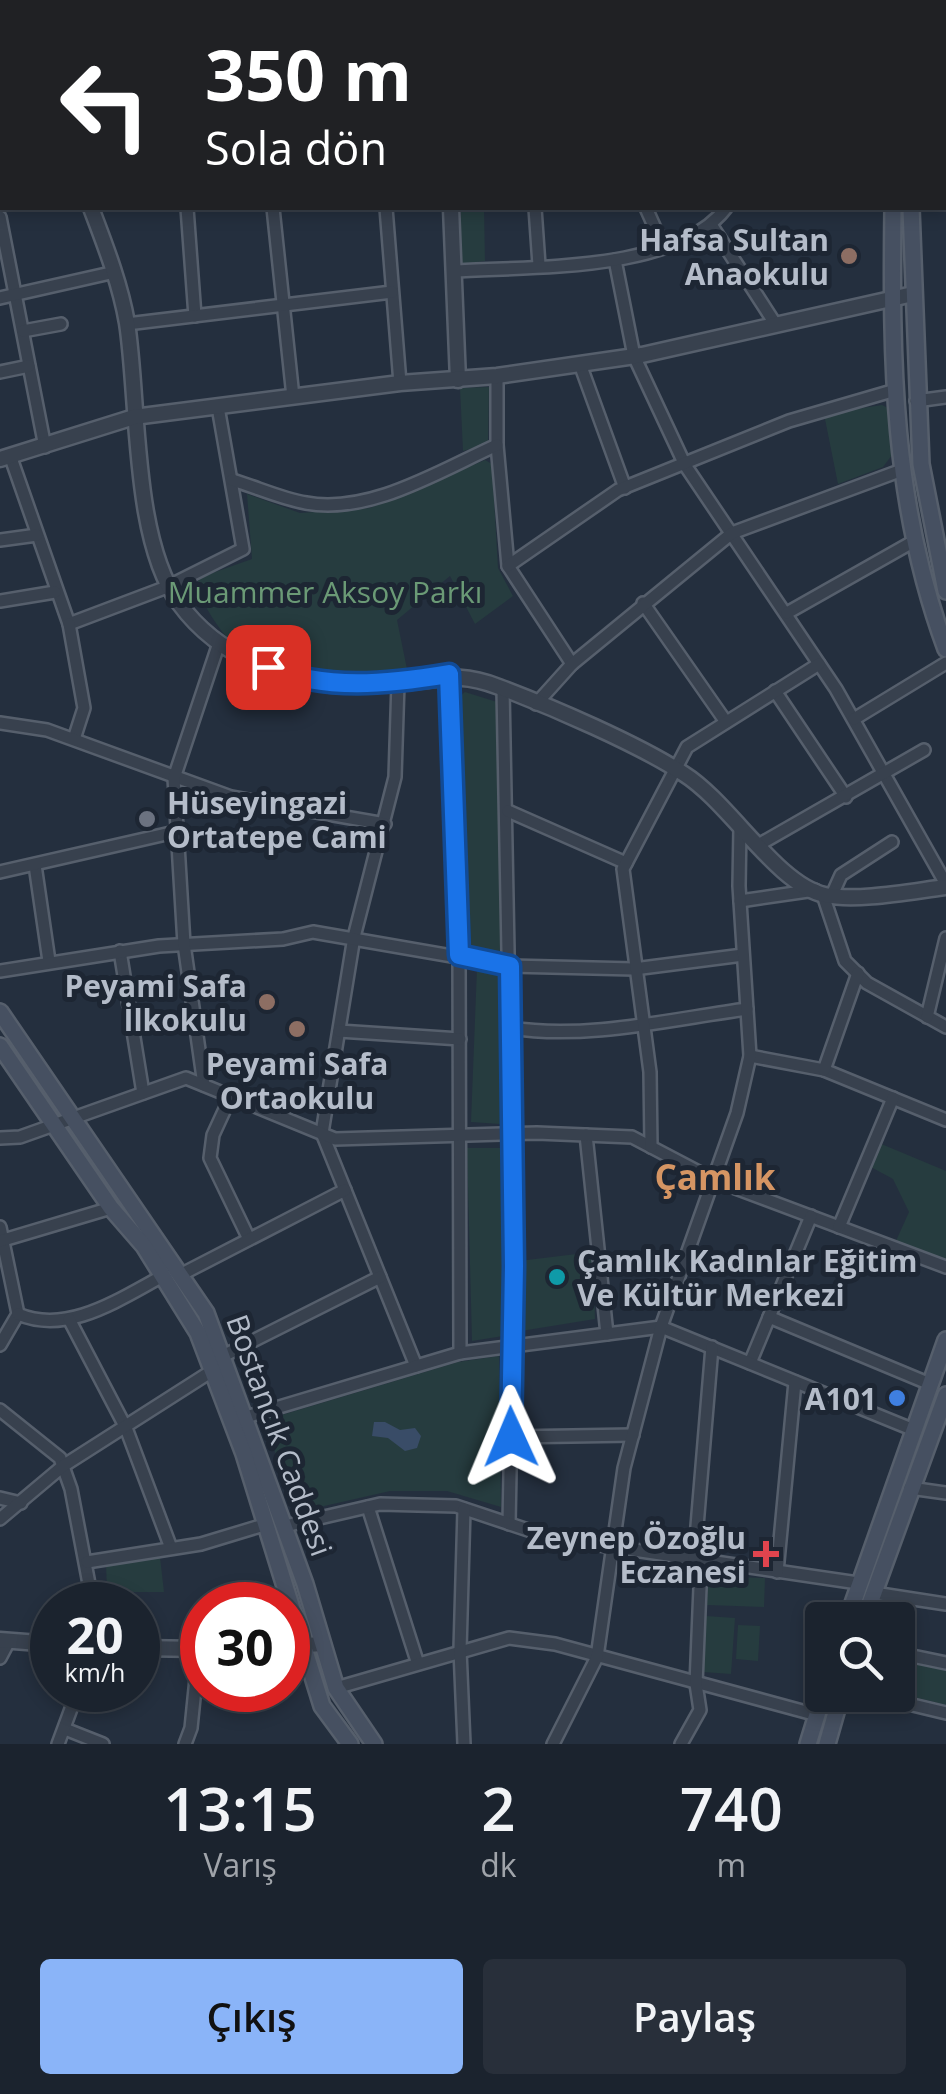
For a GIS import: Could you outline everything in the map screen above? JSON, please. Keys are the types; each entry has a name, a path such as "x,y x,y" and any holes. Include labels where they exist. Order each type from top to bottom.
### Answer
{"main road":[{"path":"893,210 892,391 916,540 930,605 946,649"},
{"path":"911,210 916,401 927,509 946,591"},
{"name":"Bostancık Caddesi","path":"0,1012 182,1274 224,1355 285,1526 314,1645 322,1706 350,1744"},
{"name":"Bostancık Caddesi","path":"0,1046 110,1208 144,1246 198,1333 314,1645 336,1688 374,1744"},
{"path":"852,1602 946,1340"},
{"path":"871,1602 946,1395"},
{"path":"858,1583 874,1593"},
{"path":"808,1744 818,1712"},
{"path":"827,1744 836,1712"}],"street":[{"path":"92,210 115,272 127,324 134,417 149,512 168,587 190,618 218,643 287,676 330,682 398,683 449,674 503,689 673,768 740,822 786,875 823,893 845,961 858,974 946,1027"},
{"path":"187,210 194,316"},
{"path":"273,210 293,397"},
{"path":"386,210 400,383"},
{"path":"452,210 458,380"},
{"path":"535,210 539,265"},
{"path":"647,210 663,246"},
{"path":"454,271 615,260 712,226 724,210"},
{"path":"0,217 45,447"},
{"path":"712,226 776,325"},
{"path":"615,260 634,356 685,465 820,664 886,774 946,886 740,901"},
{"path":"0,298 115,272"},
{"path":"127,324 392,292"},
{"path":"74,739 84,708 69,624 6,458 134,417 400,383 497,376 634,356 913,294"},
{"path":"22,331 62,324"},
{"path":"580,364 625,488"},
{"path":"0,372 29,366"},
{"path":"497,376 497,446 508,566 572,664"},
{"path":"508,566 625,488 789,420 892,391"},
{"path":"916,401 946,397"},
{"path":"69,624 168,587 243,550 218,407"},
{"path":"232,480 308,504 348,503 376,496 497,446"},
{"path":"536,704 572,664 732,533 902,470"},
{"path":"0,540 37,536"},
{"path":"787,613 916,540"},
{"path":"0,600 55,592"},
{"path":"644,603 726,722"},
{"path":"204,1085 184,944 174,778 218,643"},
{"path":"854,719 946,663"},
{"path":"652,1146 650,1072 634,969 626,863 687,747 820,664"},
{"path":"449,674 462,1135 460,1353"},
{"path":"398,683 399,740 386,824 354,937 322,1133 416,1366"},
{"path":"503,689 514,1266 509,1524"},
{"path":"775,692 846,797"},
{"path":"0,723 74,739 174,778 264,805 386,824"},
{"path":"760,844 924,750"},
{"path":"508,811 626,863"},
{"path":"554,1744 598,1656 610,1549 633,1435 662,1327 714,1180 750,1056 740,901 740,822"},
{"path":"0,872 35,866 106,844 175,832"},
{"path":"823,893 841,874 892,842"},
{"path":"35,866 49,961"},
{"path":"0,970 120,951 283,939 313,932 510,966 634,969 743,955"},
{"path":"927,1017 946,938"},
{"path":"120,951 143,1092"},
{"path":"824,1070 858,974"},
{"path":"511,1028 534,1031 643,1024 747,1009"},
{"path":"340,1031 460,1039"},
{"path":"750,1056 824,1070 946,1120"},
{"path":"0,1138 20,1137 186,1078 334,1138 509,1134 632,1137 714,1180 946,1267"},
{"path":"231,1096 213,1135 210,1158 249,1240"},
{"path":"839,1227 892,1098"},
{"path":"586,1135 607,1334"},
{"path":"182,1274 344,1190"},
{"path":"2,1241 110,1208"},
{"path":"750,1363 811,1216"},
{"path":"0,1227 18,1314 0,1344"},
{"path":"18,1314 35,1321 69,1319 110,1305 161,1277"},
{"path":"224,1355 380,1277"},
{"path":"769,1317 930,1384"},
{"path":"69,1319 126,1428 171,1548"},
{"path":"246,1416 460,1353 662,1327 914,1430"},
{"path":"681,1744 700,1710 696,1684 697,1563 712,1348"},
{"path":"0,1519 63,1466 214,1369"},
{"path":"777,1572 795,1382"},
{"path":"0,1410 60,1458 90,1582"},
{"path":"511,1437 633,1435"},
{"path":"910,1488 946,1493"},
{"path":"0,1498 21,1503"},
{"path":"285,1526 368,1507 464,1510 552,1538 610,1549 858,1583"},
{"path":"368,1507 417,1661"},
{"path":"464,1510 460,1650 464,1744"},
{"path":"87,1562 201,1544 267,1524"},
{"path":"874,1593 946,1604"},
{"path":"336,1688 417,1661 509,1638 598,1656 817,1716"},
{"path":"0,1658 4,1640 30,1642"},
{"path":"310,1645 314,1645"},
{"path":"915,1657 946,1663"},
{"path":"915,1706 946,1713"},
{"path":"58,1744 71,1712"},
{"path":"185,1744 190,1712"},
{"path":"65,1729 103,1744"}],"green space":[{"path":"461,210 484,210 485,261 461,264"},
{"path":"489,387 488,444 463,451 460,388"},
{"path":"882,405 888,408 892,455 883,467 838,484 824,414"},
{"name":"Muammer Aksoy Parkı","path":"485,460 492,464 498,568 513,596 475,624 450,576 397,620 407,669 366,673 318,671 250,654 228,638 194,587 201,577 252,559 247,494 300,513 370,508"},
{"path":"465,692 497,702 504,954 467,947 460,696"},
{"path":"477,968 502,972 505,979 504,1117 500,1124 471,1122"},
{"path":"879,1143 946,1171 946,1260 896,1241 909,1212 893,1179 869,1166"},
{"path":"467,1148 502,1148 508,1291 503,1336 472,1341"},
{"path":"593,1252 595,1319 521,1331 519,1261"},
{"path":"499,1356 501,1507 447,1491 390,1491 311,1509 289,1498 265,1420 458,1362"},
{"path":"160,1557 164,1592 160,1592 160,1582 107,1582 106,1563"},
{"path":"708,1576 765,1578 764,1607 707,1605"},
{"path":"706,1616 735,1618 731,1674 703,1672"},
{"path":"738,1625 760,1626 758,1661 736,1659"},
{"path":"915,1661 946,1667 946,1705 915,1697"}],"water":[{"path":"374,1422 385,1422 400,1430 415,1428 421,1436 417,1448 405,1451 388,1438 372,1436"}],"place":[{"name":"Hafsa Sultan Anaokulu","path":"849,256"},
{"name":"Hüseyingazi Ortatepe Cami","path":"147,819"},
{"name":"Peyami Safa İlkokulu","path":"267,1002"},
{"name":"Peyami Safa Ortaokulu","path":"297,1029"},
{"name":"Çamlık Kadınlar Eğitim Ve Kültür Merkezi","path":"557,1277"},
{"name":"A101","path":"897,1398"},
{"name":"Zeynep Özoğlu Eczanesi","path":"766,1554"}],"district":[{"name":"Çamlık","path":"715,1176"}],"route":[{"path":"268,667 287,676 330,682 398,683 449,674 459,955 510,966 509,1134 514,1266 511,1437"}]}
